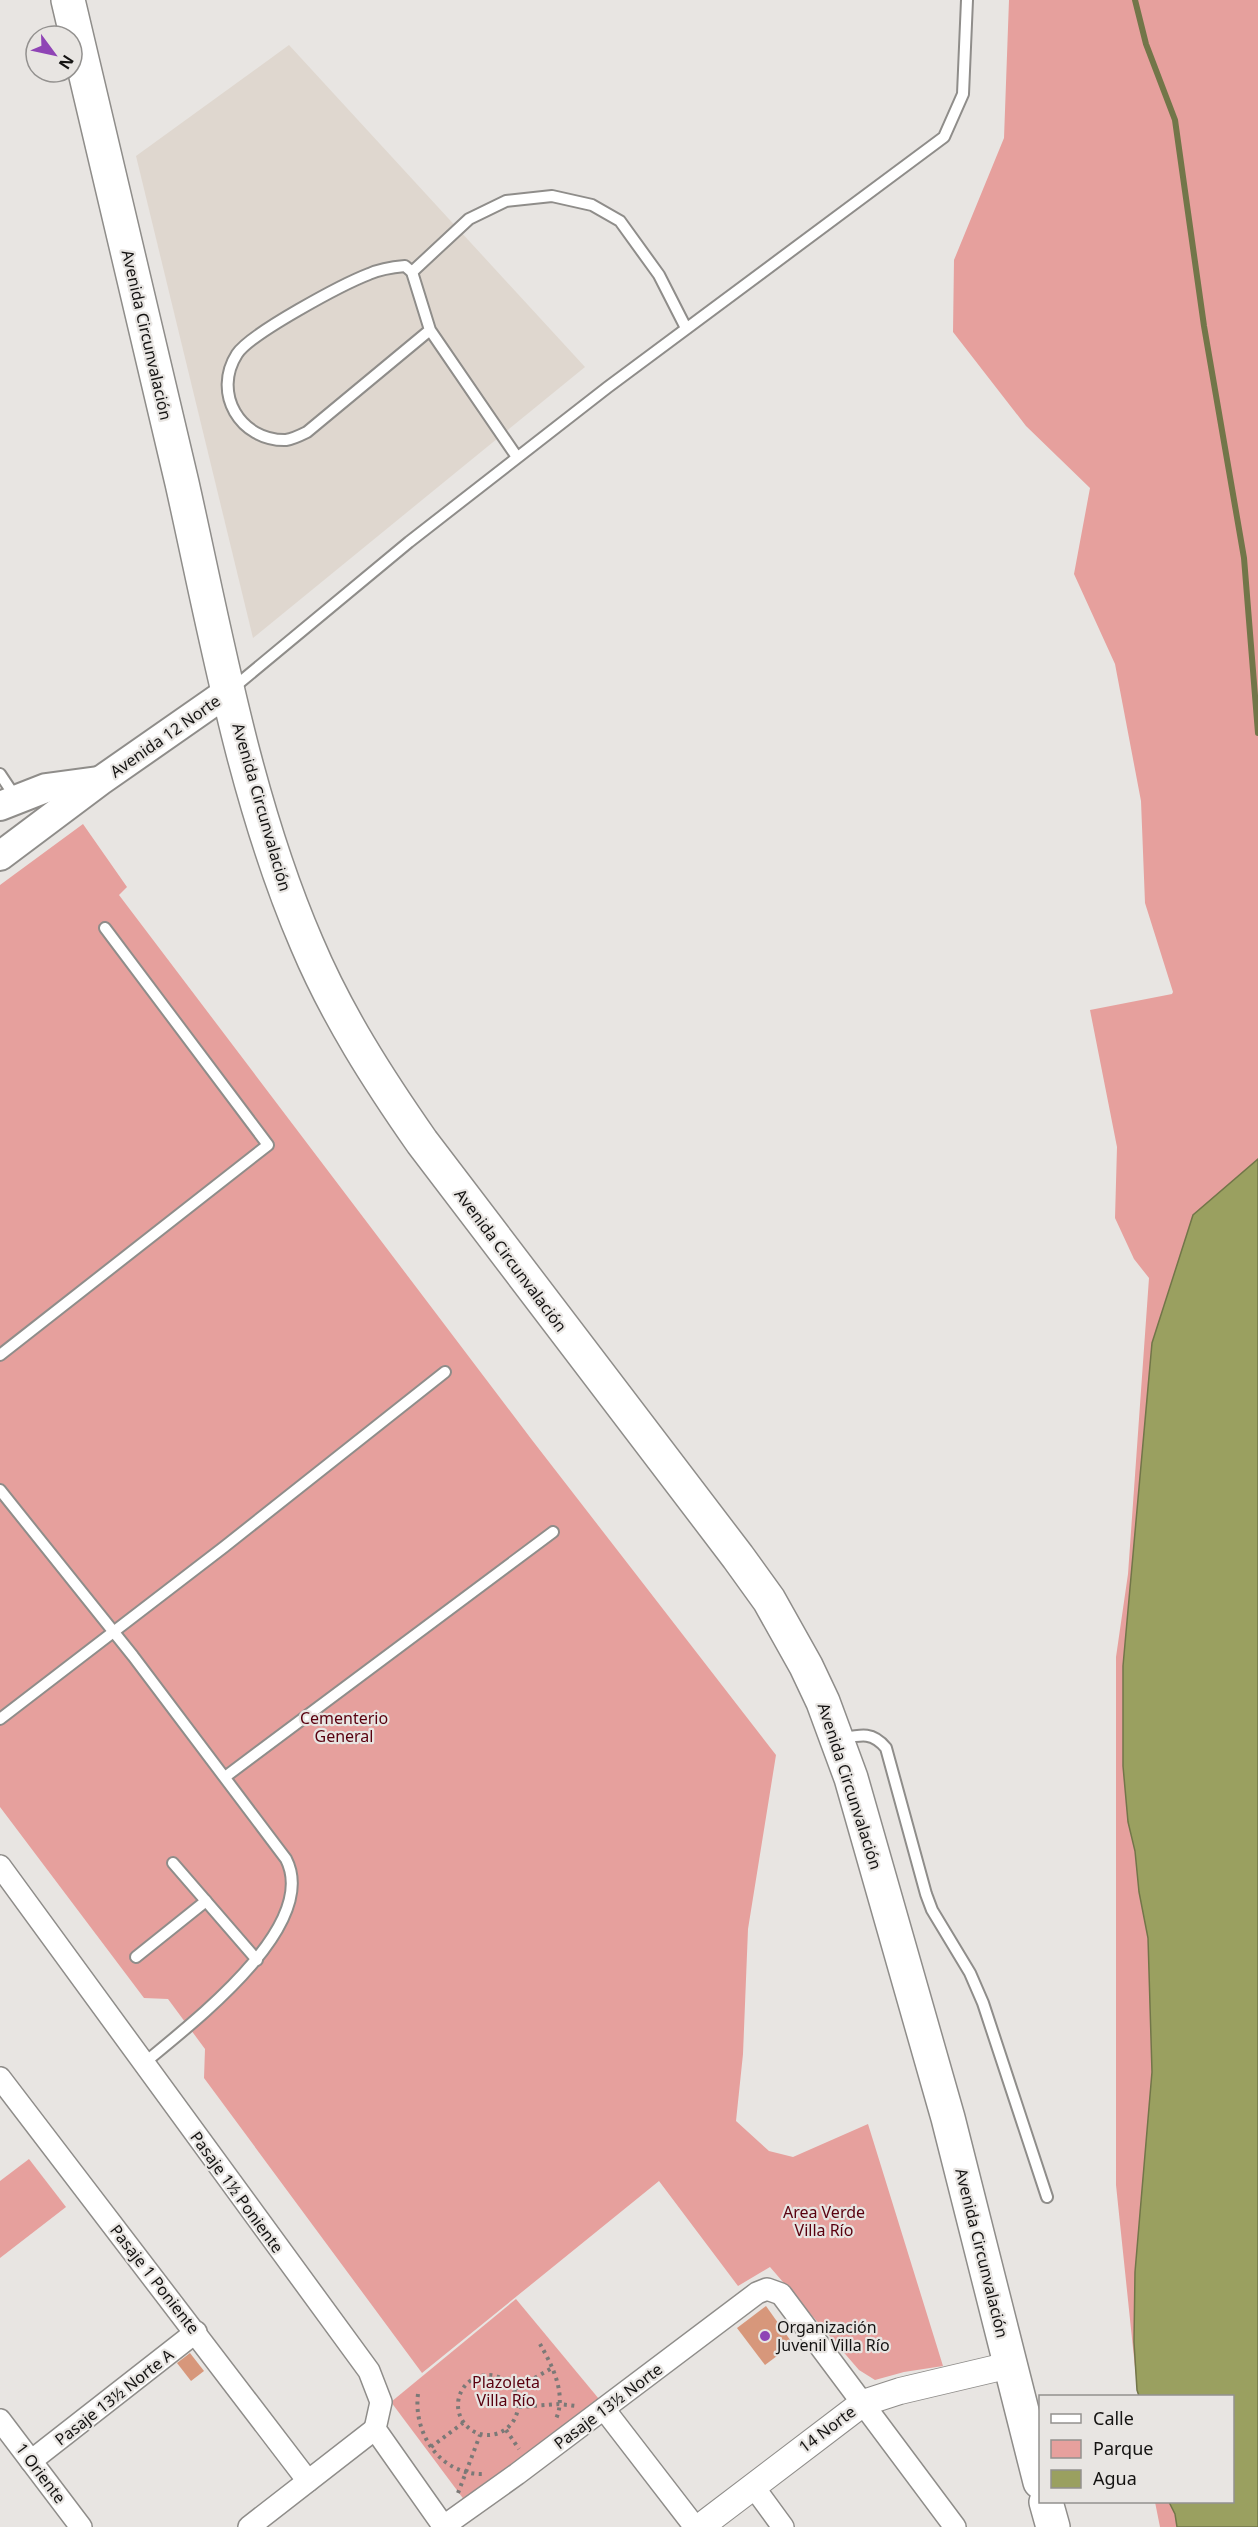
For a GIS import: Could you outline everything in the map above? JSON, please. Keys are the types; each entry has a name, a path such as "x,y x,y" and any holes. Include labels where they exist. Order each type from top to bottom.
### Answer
{"main road":[{"name":"Avenida Circunvalación","path":"68,0 229,691 272,854 307,944 348,1028 422,1142 769,1600 806,1666 837,1740 863,1817 945,2107 1039,2474"},
{"name":"Avenida 12 Norte","path":"0,856 100,781 229,691"},
{"name":"Avenida 12 Norte","path":"8,802 46,788 100,781"},
{"path":"1046,2503 1053,2527"}],"street":[{"name":"Pasaje 1½ Poniente","path":"0,1866 369,2371 381,2402 375,2429"},
{"name":"Pasaje 1 Poniente","path":"0,2078 308,2481"},
{"name":"Pasaje 13½ Norte","path":"444,2527 757,2293 772,2289 781,2294 863,2403"},
{"name":"Pasaje 13½ Norte A","path":"31,2461 196,2332"},
{"name":"14 Norte","path":"698,2527 863,2403 908,2388 1010,2365"},
{"path":"863,2403 955,2527"},
{"path":"604,2409 698,2527"},
{"name":"1 Oriente","path":"0,2420 81,2527"},
{"path":"249,2527 375,2429 444,2527"},
{"path":"753,2486 783,2527"}],"lane":[{"path":"229,691 409,542 517,457 686,328 944,137 963,94 967,0"},
{"path":"412,272 469,219 506,201 552,196 592,205 620,221 659,275 686,328"},
{"path":"430,330 307,432 288,440 261,436 232,410 227,394 237,353 288,316 371,273 405,266 412,272 430,330 517,457"},
{"path":"0,774 8,802"},
{"path":"0,1355 268,1145 105,928"},
{"path":"0,1719 446,1372"},
{"path":"0,1490 113,1632 286,1859 292,1870 293,1881 286,1909 271,1942 238,1981 144,2064"},
{"path":"225,1778 553,1532"},
{"path":"837,1740 861,1734 871,1735 886,1748 932,1911 970,1973 983,2003 1047,2197"},
{"path":"173,1863 257,1960"},
{"path":"136,1957 206,1901"}],"path":[{"path":"540,2344 554,2367 559,2387 559,2413 555,2421"},
{"path":"515,2389 554,2367"},
{"path":"492,2374 508,2380 515,2389 519,2407 512,2424 506,2430 480,2435 463,2423 458,2411 458,2396 467,2382 477,2376 492,2374"},
{"path":"418,2394 416,2407 418,2423 431,2447 447,2464 474,2474 490,2474"},
{"path":"519,2407 559,2404 604,2409"},
{"path":"431,2447 463,2423"},
{"path":"444,2527 480,2435"}],"shaded area":[{"path":"289,45 585,367 253,638 136,156"}],"green space":[{"path":"1009,0 1258,0 1258,2527 1160,2527 1155,2503 1234,2503 1234,2395 1138,2395 1116,2185 1116,1657 1128,1574 1149,1278 1134,1259 1115,1218 1117,1147 1090,1010 1173,992 1145,903 1141,801 1115,664 1074,574 1090,488 1026,426 953,332 954,260 1004,138"},
{"name":"Cementerio General","path":"83,824 127,887 119,895 532,1440 776,1755 748,1929 743,2054 736,2121 769,2151 793,2157 868,2124 943,2366 904,2372 875,2380 859,2370 770,2267 738,2286 659,2181 422,2373 204,2078 205,2049 168,1999 144,1998 0,1807 0,885"},
{"path":"29,2159 66,2207 0,2258 0,2181"},
{"name":"Plazoleta Villa Río","path":"516,2299 599,2399 468,2505 391,2402"}],"water":[{"path":"1258,1159 1258,2527 1177,2527 1175,2514 1170,2503 1234,2503 1234,2395 1139,2395 1134,2342 1135,2272 1152,2072 1148,1938 1139,1892 1135,1851 1128,1822 1123,1766 1123,1666 1152,1343 1193,1215"}],"building":[{"name":"Organización Juvenil Villa Río","path":"766,2306 793,2344 765,2365 737,2328"},
{"path":"190,2353 204,2371 191,2381 177,2363"}],"waterway":[{"path":"1135,0 1146,44 1175,120 1204,326 1244,558 1258,733"}],"place":[{"name":"Organización Juvenil Villa Río","path":"765,2336"}],"park label":[{"name":"Area Verde Villa Río","path":"824,2221"}]}
